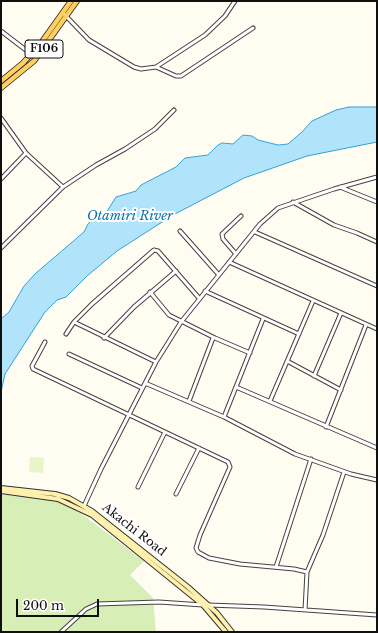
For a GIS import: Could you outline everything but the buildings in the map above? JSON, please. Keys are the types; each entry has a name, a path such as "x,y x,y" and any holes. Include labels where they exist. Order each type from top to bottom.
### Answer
{"main road":[{"name":"F106","path":"1,88 34,61 65,14 71,1"},
{"name":"F106","path":"1,81 31,54 76,1"},
{"name":"Akachi Road","path":"1,488 55,494 84,506 130,539 209,605 232,632"},
{"name":"Akachi Road","path":"1,492 58,499 82,509 147,558 203,604 226,632"}],"street":[{"path":"65,14 89,40 134,67 141,69 156,67 210,31 225,16 236,1"},
{"path":"156,67 176,76 181,76 253,28"},
{"path":"1,31 31,54"},
{"path":"1,248 63,187 96,165 125,150 155,129 174,110"},
{"path":"1,118 26,153 63,187"},
{"path":"1,180 26,153"},
{"path":"84,506 101,469 156,362 181,322 199,298 260,224 278,208 340,187 377,177"},
{"path":"340,187 377,202"},
{"path":"293,202 334,225 377,242"},
{"path":"236,254 223,239 222,234 241,216"},
{"path":"180,231 219,275"},
{"path":"254,232 377,286"},
{"path":"66,334 74,322 98,299 154,250 158,251 199,298"},
{"path":"229,262 377,329"},
{"path":"104,338 150,292 176,272"},
{"path":"205,291 298,334"},
{"path":"150,292 169,315 213,338 250,353"},
{"path":"270,400 313,301"},
{"path":"314,376 341,313"},
{"path":"224,417 264,319"},
{"path":"74,322 104,338 156,362"},
{"path":"326,427 366,325"},
{"path":"189,401 213,338"},
{"path":"45,342 32,366 33,369 228,462 230,467 200,535 196,548 198,552 209,558 307,572"},
{"path":"69,354 142,388"},
{"path":"287,361 341,390"},
{"path":"145,382 224,417 273,443 344,472 377,480"},
{"path":"236,387 270,400 326,427 377,448"},
{"path":"138,487 165,432"},
{"path":"176,494 200,448"},
{"path":"276,567 311,459"},
{"path":"305,610 307,572 320,542 344,472"},
{"path":"61,632 86,609 97,604 159,602 377,615"}],"green space":[{"path":"30,457 44,458 43,473 29,472"},
{"path":"1,494 48,499 65,504 83,515 144,561 130,575 153,598 156,632 1,632"}],"water":[{"name":"Otamiri River","path":"349,107 377,107 377,142 307,156 244,178 173,215 117,251 87,276 66,297 57,300 45,312 5,374 1,392 1,319 9,312 24,286 36,273 84,232 88,224 96,216 106,213 116,197 136,191 141,185 176,167 185,158 208,155 218,145 222,143 233,144 243,135 252,136 258,140 278,145 288,144 312,121 336,110"}]}
